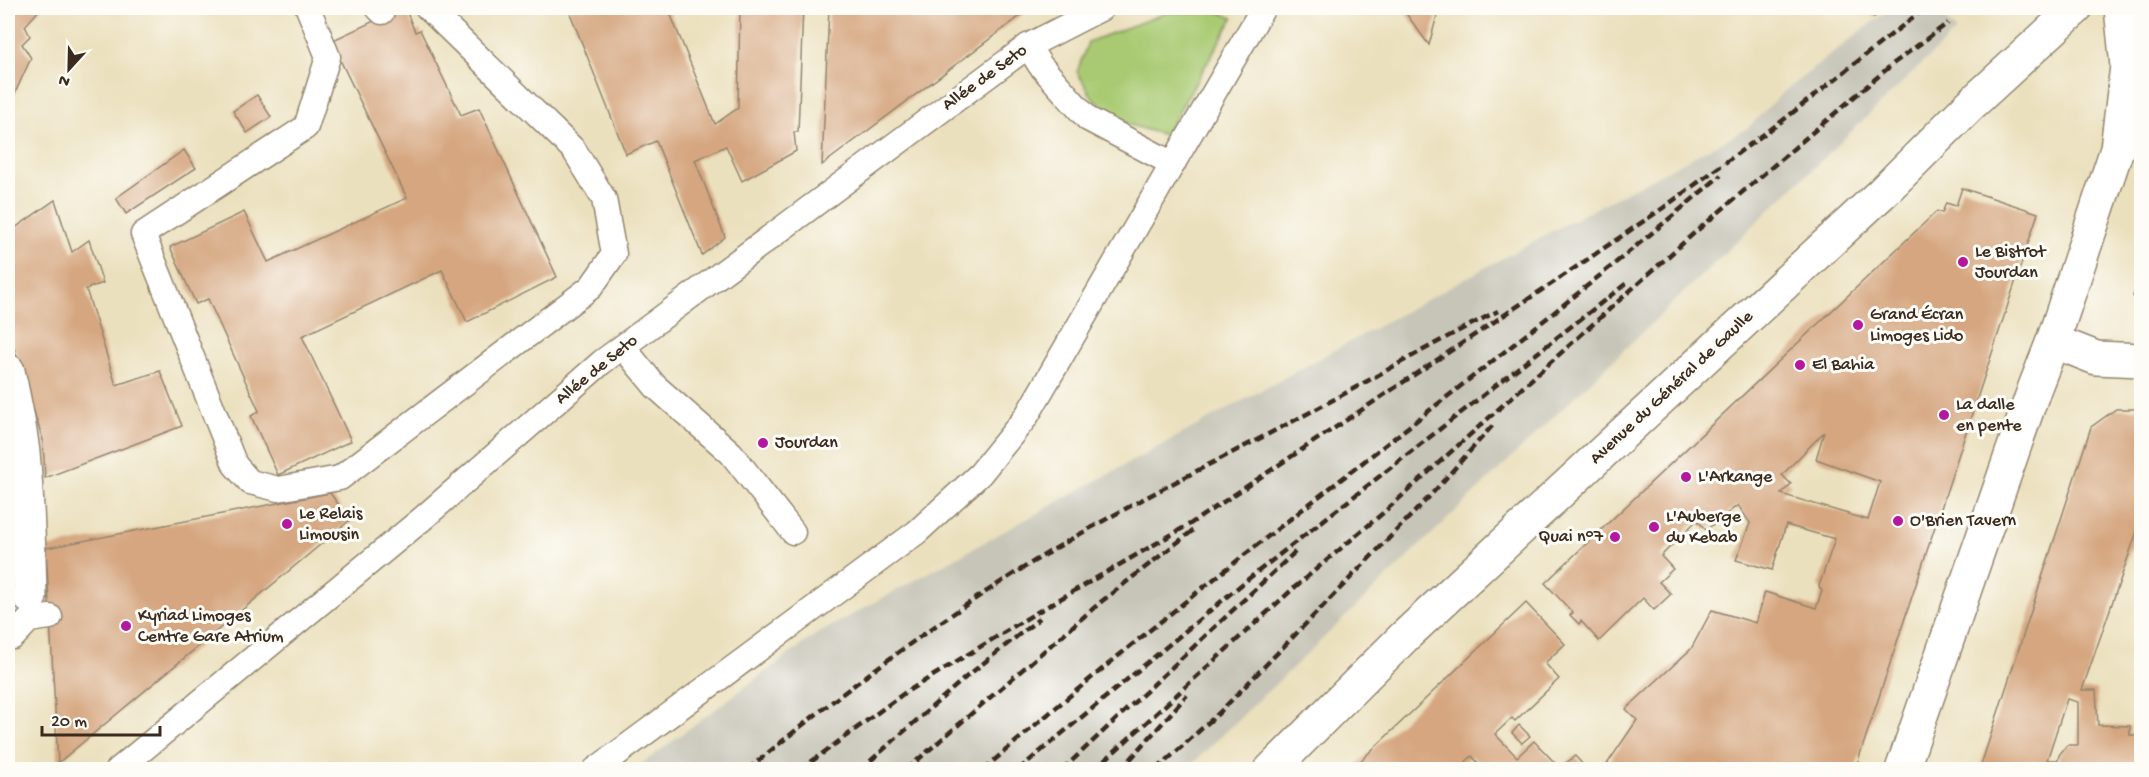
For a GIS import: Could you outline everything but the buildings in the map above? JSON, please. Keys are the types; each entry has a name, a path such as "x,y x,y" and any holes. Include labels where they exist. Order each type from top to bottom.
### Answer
{"street":[{"name":"Avenue du Général de Gaulle","path":"1271,770 1404,637 1883,192 1968,107 2076,8"},
{"path":"1902,770 2053,341 2117,149 2127,66 2121,8"},
{"path":"2053,341 2096,358 2142,360"},
{"path":"8,371 19,422 29,531 40,607"}],"lane":[{"path":"308,8 328,57 306,127 143,234 235,465 250,482 278,489 340,478 591,287 614,254 604,199 574,150 428,8"},
{"name":"Allée de Seto","path":"118,770 422,519 603,362 1028,46 1102,8"},
{"path":"595,770 917,532 980,474 1026,417 1263,8"},
{"path":"1028,46 1040,65 1088,119 1173,164"},
{"path":"623,347 655,386 731,453 793,532"},
{"path":"12,637 40,607"}],"shaded area":[{"path":"1890,8 1936,8 1956,31 1187,769 635,769 815,635 1543,236 1748,128 1781,94"}],"green space":[{"path":"1217,11 1233,18 1165,135 1130,125 1094,100 1077,72 1088,42 1166,13"}],"railway":[{"path":"800,770 903,694 1034,614 1190,524 1563,276 1663,208 1782,121 1925,8"},
{"path":"1094,770 1295,587 1383,513 1692,235 1894,63 1948,23"},
{"path":"983,770 1165,618 1538,325 1721,175"},
{"path":"1018,770 1247,580 1628,282"},
{"path":"747,770 888,660 961,608 1036,560 1135,504 1498,311"},
{"path":"1156,770 1220,712 1430,496 1493,425"},
{"path":"906,770 1102,601 1196,528"},
{"path":"1062,770 1295,552"},
{"path":"860,770 966,677 1040,618"},
{"path":"1121,770 1187,695"}],"place":[{"name":"Le Bistrot Jourdan","path":"1963,262"},
{"name":"Grand Écran Limoges Lido","path":"1858,325"},
{"name":"El Bahia","path":"1800,365"},
{"name":"La dalle en pente","path":"1944,415"},
{"name":"Jourdan","path":"763,443"},
{"name":"L'Arkange","path":"1686,477"},
{"name":"O'Brien Tavern","path":"1898,521"},
{"name":"Le Relais Limousin","path":"287,524"},
{"name":"L'Auberge du Kebab","path":"1654,527"},
{"name":"Quai n°7","path":"1615,537"},
{"name":"Kyriad Limoges Centre Gare Atrium","path":"126,626"}]}
